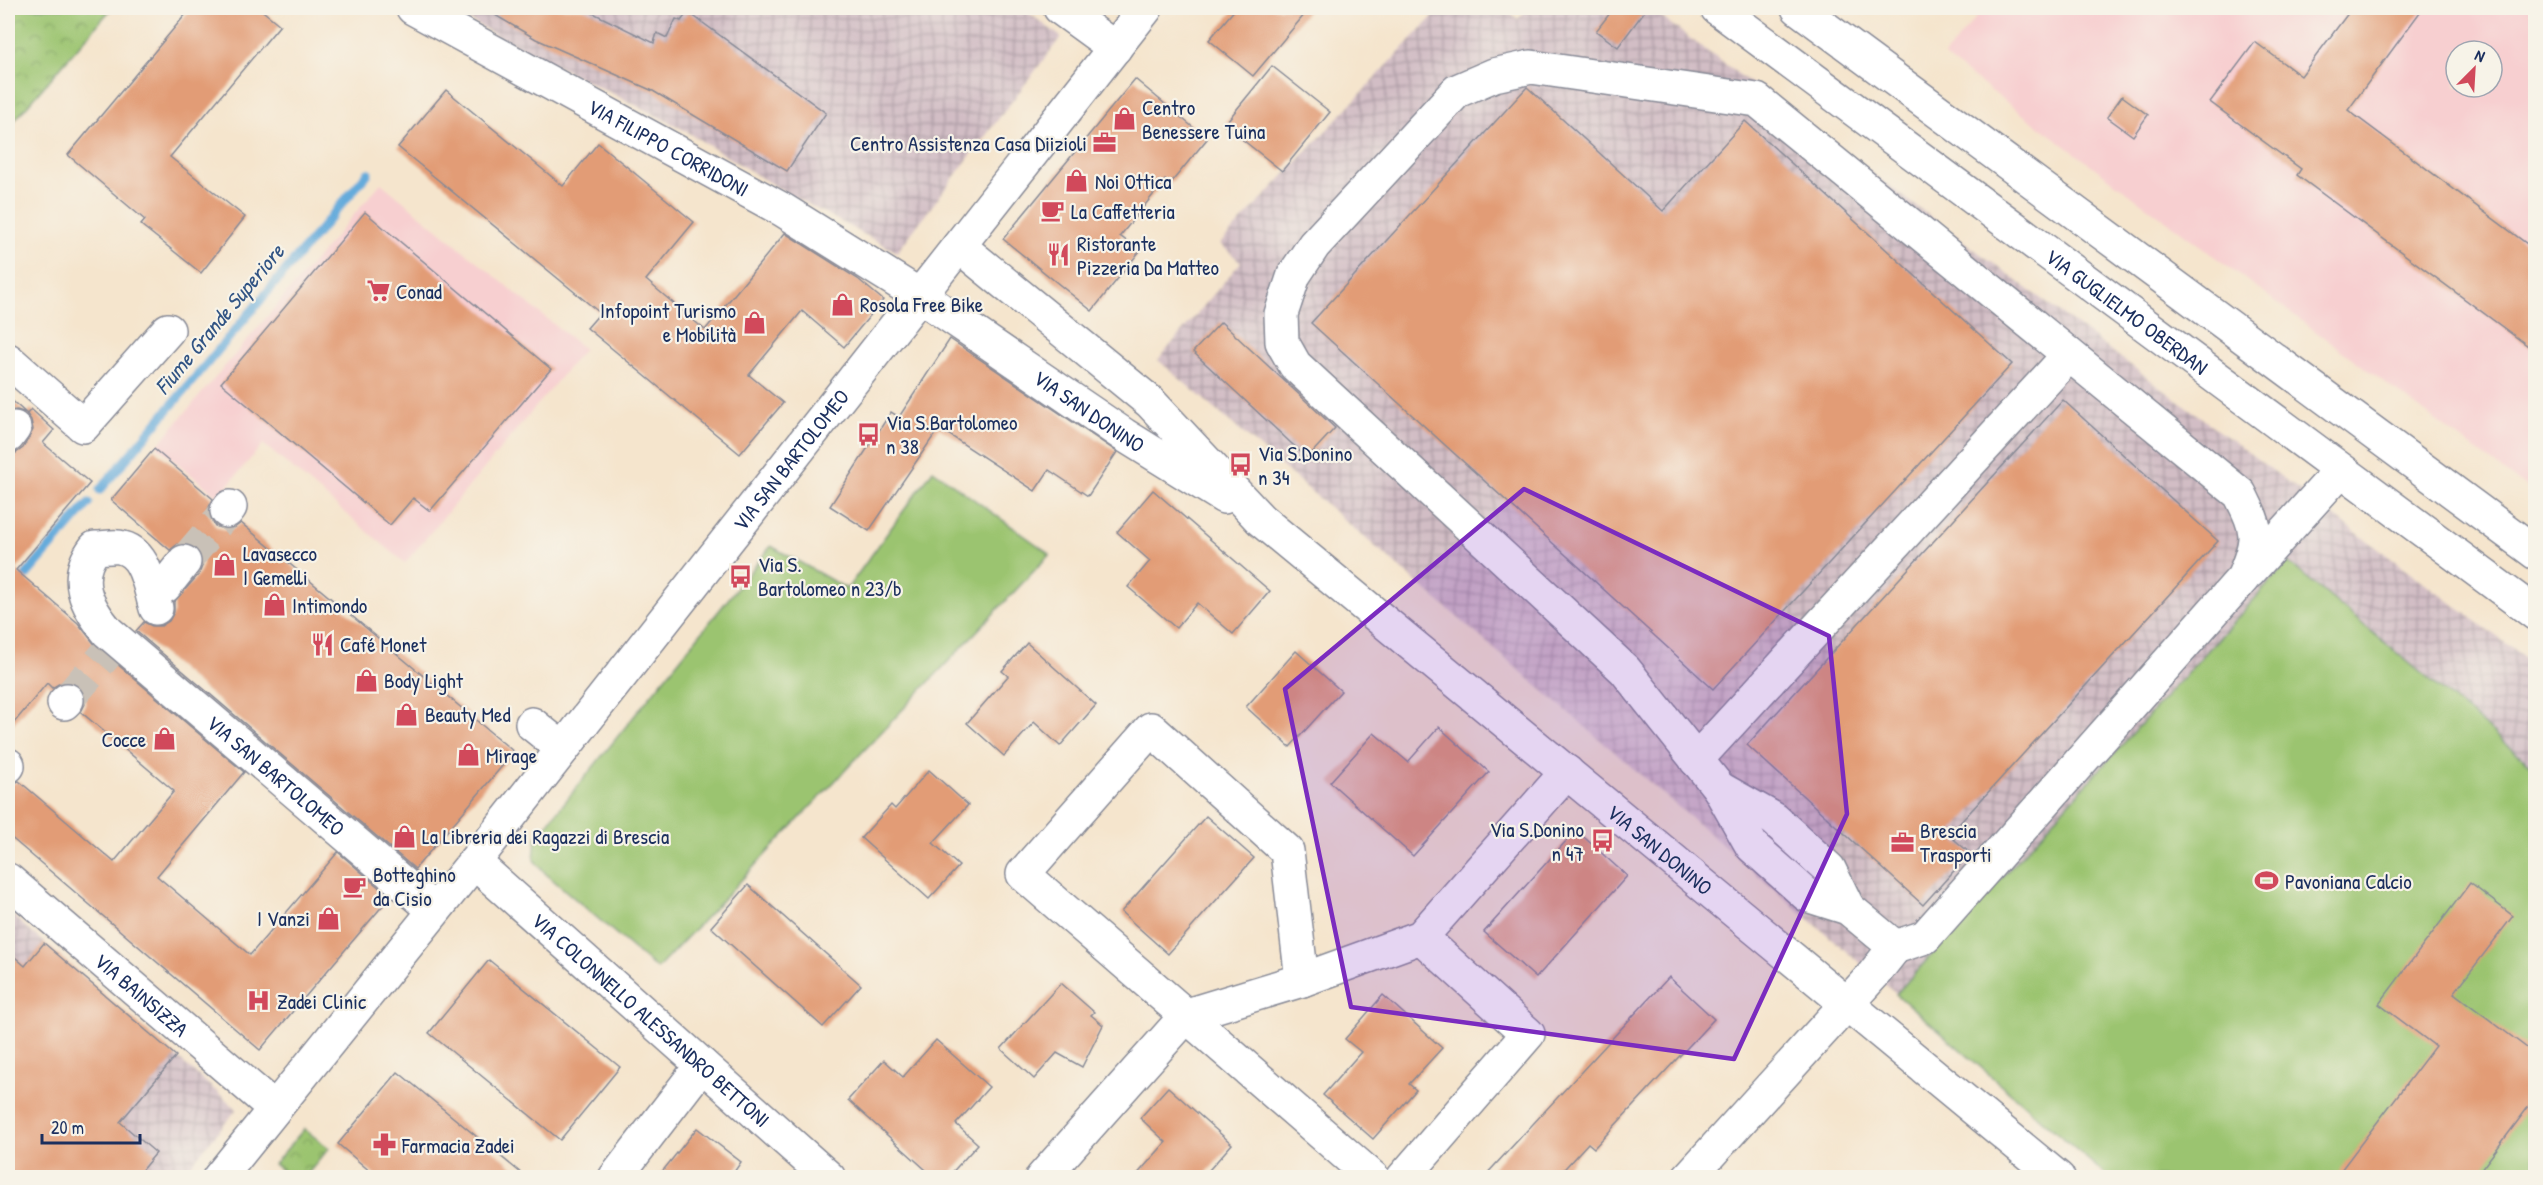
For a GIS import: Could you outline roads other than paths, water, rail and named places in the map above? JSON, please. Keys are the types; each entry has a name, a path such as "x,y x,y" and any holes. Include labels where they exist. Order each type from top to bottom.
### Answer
{"street":[{"name":"VIA FILIPPO CORRIDONI","path":"413,8 783,210 920,295"},
{"path":"1060,8 1115,48"},
{"name":"VIA SAN BARTOLOMEO","path":"219,1178 433,909 474,862 1146,8"},
{"name":"VIA GUGLIELMO OBERDAN","path":"1718,8 2535,614"},
{"path":"1798,8 2535,553"},
{"path":"1895,946 1848,908 1829,869 1774,819 1719,788 1625,670 1295,365 1282,342 1281,314 1294,274 1314,245 1457,91 1494,75 1531,67 1757,100 2240,494 2252,519 2256,547 2243,578"},
{"name":"VIA SAN DONINO","path":"959,246 1150,402 1262,520 2058,1178"},
{"name":"VIA SAN DONINO","path":"920,295 1124,435 1262,520"},
{"path":"8,360 83,426 168,330"},
{"path":"1696,760 2069,355"},
{"path":"1688,1178 1846,1004 1895,946 1925,937 2340,471"},
{"name":"VIA SAN BARTOLOMEO","path":"114,646 163,591 132,551 119,547 95,548 86,561 82,576 90,608 114,646 302,804 433,909"},
{"path":"532,724 563,749"},
{"path":"1302,980 1287,851 1151,729 1023,874 1373,1178"},
{"path":"1042,1178 1187,1015 1302,980 1421,937 1567,772"},
{"name":"VIA COLONNELLO ALESSANDRO BETTONI","path":"474,862 829,1178"},
{"name":"VIA BAINSIZZA","path":"8,880 274,1108"},
{"path":"1402,1178 1528,1034 1421,937"},
{"path":"615,1178 702,1065"}],"waterway":[{"name":"Fiume Grande Superiore","path":"100,490 368,173"},
{"name":"Fiume Grande Superiore","path":"8,596 89,503"}],"tunnel":[{"path":"184,562 227,511"},
{"path":"67,700 110,650"}],"place":[{"name":"Centro Benessere Tuina","path":"1124,119"},
{"name":"Centro Assistenza Casa Diizioli","path":"1105,143"},
{"name":"Noi Ottica","path":"1077,181"},
{"name":"La Caffetteria","path":"1053,211"},
{"name":"Ristorante Pizzeria Da Matteo","path":"1059,255"},
{"name":"Conad","path":"378,291"},
{"name":"Rosola Free Bike","path":"842,304"},
{"name":"Infopoint Turismo e Mobilità","path":"754,322"},
{"name":"Via S.Bartolomeo n 38","path":"868,434"},
{"name":"Via S.Donino n 34","path":"1240,465"},
{"name":"Lavasecco I Gemelli","path":"225,565"},
{"name":"Via S. Bartolomeo n 23/b","path":"740,576"},
{"name":"Intimondo","path":"274,605"},
{"name":"Café Monet","path":"322,644"},
{"name":"Body Light","path":"366,680"},
{"name":"Beauty Med","path":"407,714"},
{"name":"Cocce","path":"164,739"},
{"name":"Mirage","path":"468,755"},
{"name":"La Libreria dei Ragazzi di Brescia","path":"404,836"},
{"name":"Via S.Donino n 47","path":"1602,841"},
{"name":"Brescia Trasporti","path":"1902,842"},
{"name":"Pavoniana Calcio","path":"2267,881"},
{"name":"Botteghino da Cisio","path":"355,886"},
{"name":"I Vanzi","path":"328,918"},
{"name":"Zadei Clinic","path":"259,1001"},
{"name":"Farmacia Zadei","path":"384,1145"}]}
